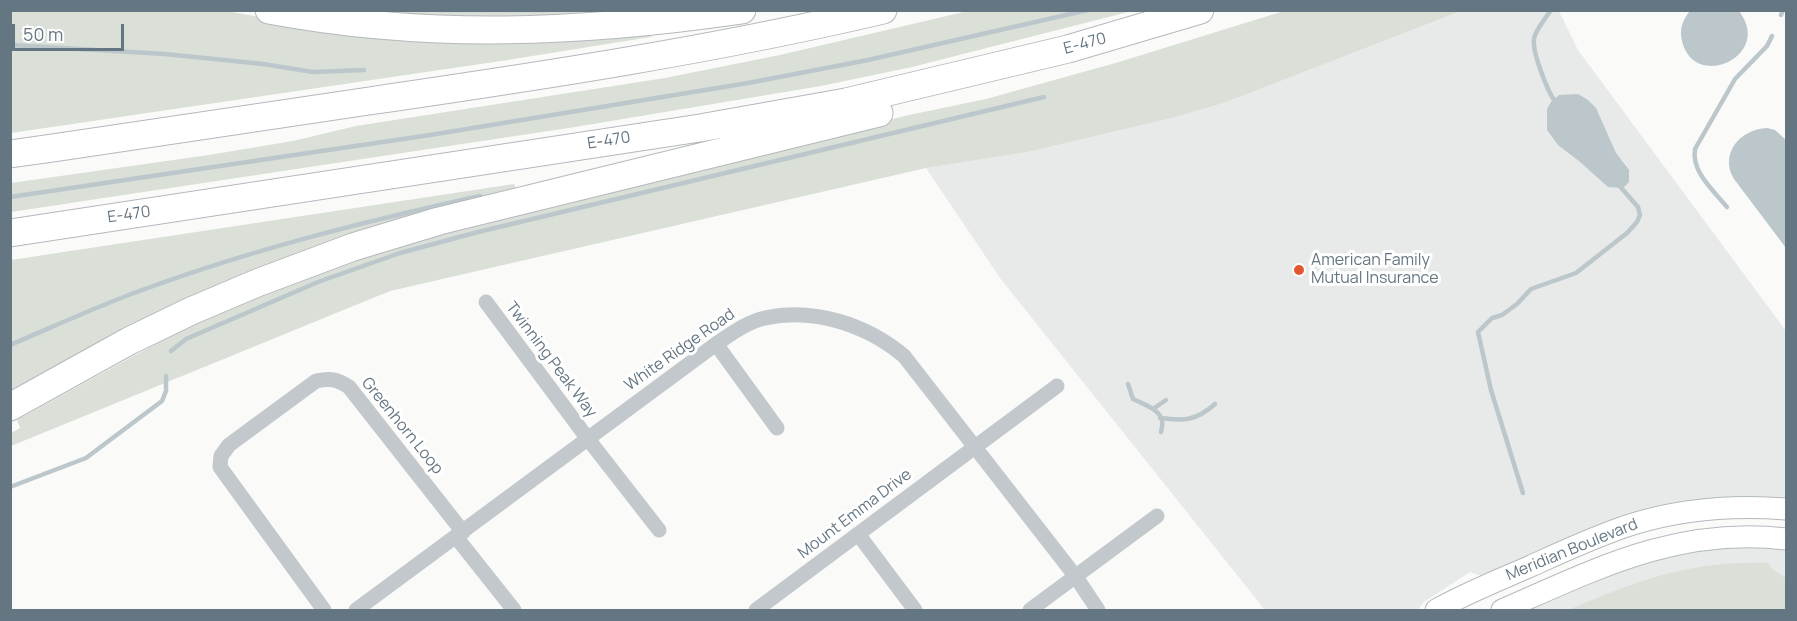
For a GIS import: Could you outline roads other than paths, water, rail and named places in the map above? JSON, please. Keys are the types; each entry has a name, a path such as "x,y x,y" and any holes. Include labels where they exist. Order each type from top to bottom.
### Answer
{"highway":[{"path":"269,10 306,17 401,27 525,31 628,25 742,10"},
{"path":"10,154 647,58 794,30 883,10"},
{"name":"E-470","path":"10,232 764,117 918,86 1120,35 1200,10"},
{"path":"10,407 129,341 200,307 256,283 353,247 439,222 1087,60 1120,35"}],"main road":[{"name":"Meridian Boulevard","path":"1436,610 1467,594 1633,524 1674,514 1720,508 1786,509"},
{"name":"Meridian Boulevard","path":"1502,610 1597,569 1658,548 1730,537 1786,539"}],"street":[{"name":"Twinning Peak Way","path":"486,302 659,530"},
{"name":"White Ridge Road","path":"357,610 716,344 751,323 765,318 794,315 841,321 888,342 904,356 1076,577 1098,610"},
{"path":"716,344 777,428"},
{"name":"Greenhorn Loop","path":"324,610 220,467 221,456 229,445 316,381 330,378 349,387 459,534"},
{"name":"Mount Emma Drive","path":"756,610 1057,386"},
{"path":"1030,610 1157,516"},
{"path":"459,534 514,610"},
{"path":"858,534 915,610"}],"waterway":[{"path":"438,10 545,10"},
{"path":"10,197 430,135 748,83 868,60 1088,10"},
{"path":"1551,10 1536,32 1534,45 1541,72 1556,103"},
{"path":"1781,15 1783,10"},
{"path":"1727,207 1710,188 1696,166 1695,149 1735,79 1767,46 1772,36"},
{"path":"10,45 165,54 263,64 313,72 364,70"},
{"path":"171,351 186,339 318,282 400,253 478,232 1044,97"},
{"path":"1523,493 1491,390 1478,332 1492,318 1502,315 1517,304 1531,289 1576,273 1627,233 1640,215 1638,207 1617,183"},
{"path":"10,345 128,295 227,261 395,215 480,196"},
{"path":"10,487 86,458 162,401 166,391 166,376"},
{"path":"1128,384 1133,399 1159,414 1162,419 1161,432"},
{"path":"1153,409 1166,400"},
{"path":"1160,418 1196,417 1215,404"}],"place":[{"name":"American Family Mutual Insurance","path":"1299,270"}]}
